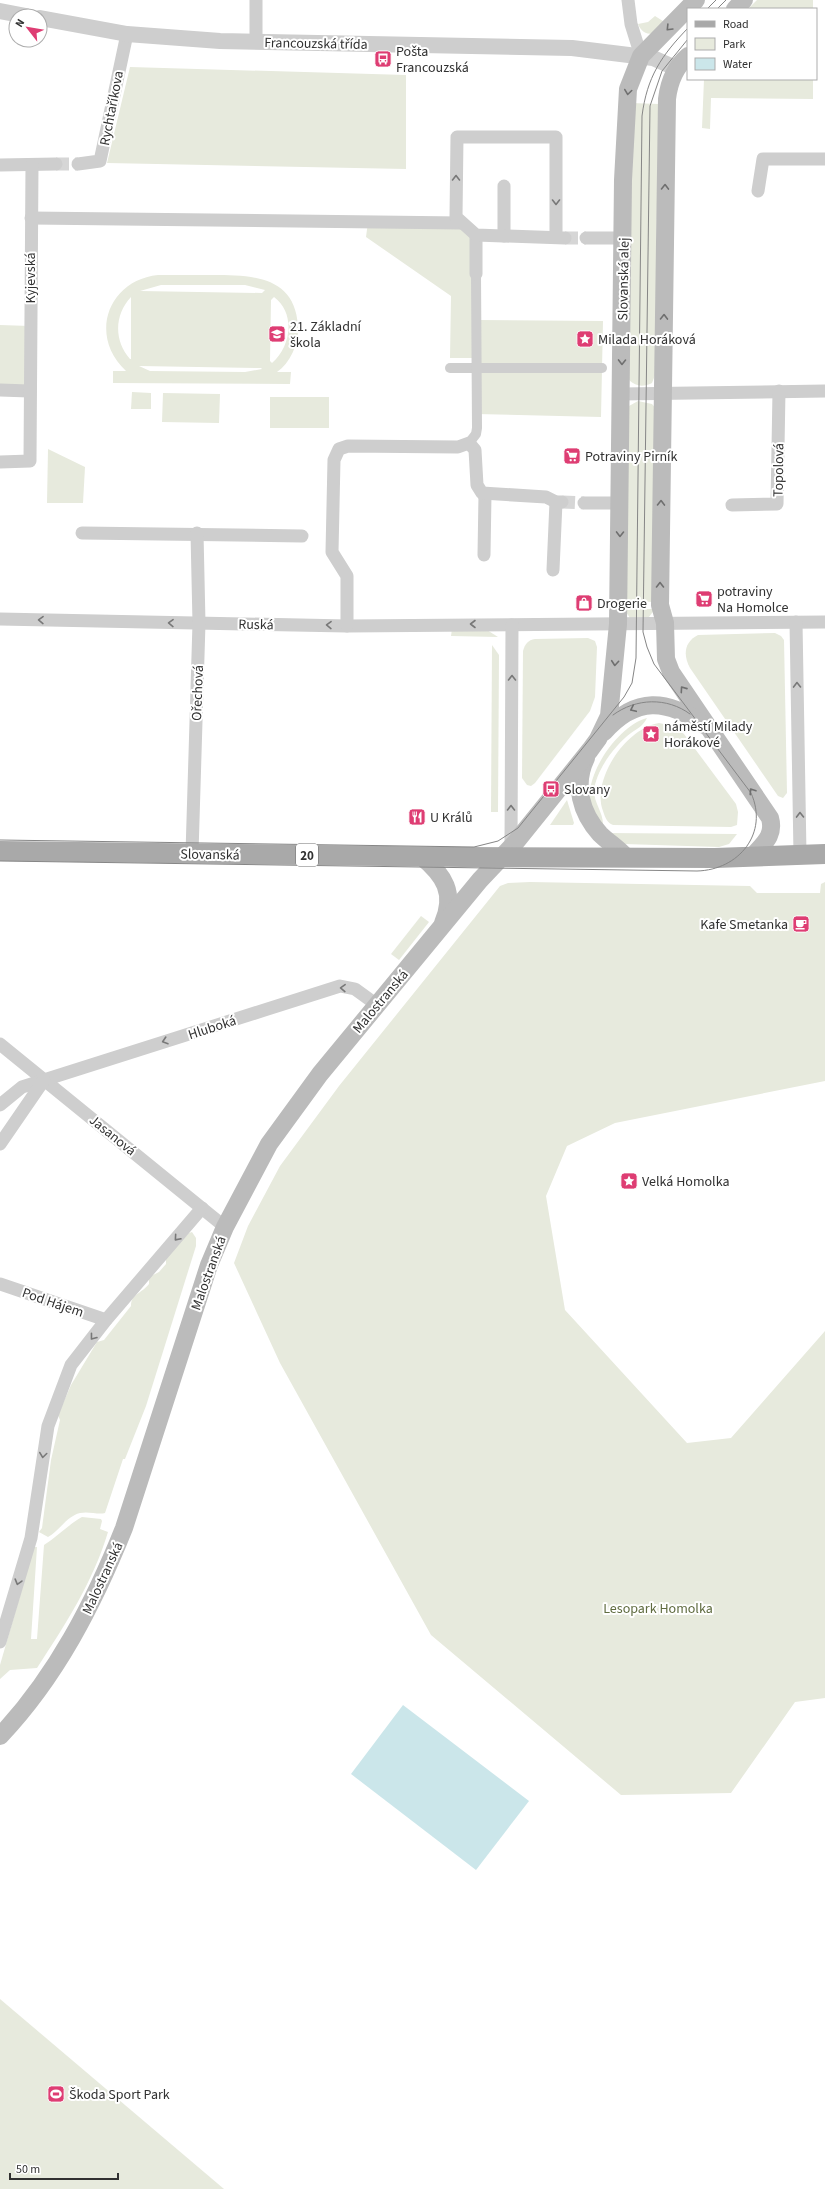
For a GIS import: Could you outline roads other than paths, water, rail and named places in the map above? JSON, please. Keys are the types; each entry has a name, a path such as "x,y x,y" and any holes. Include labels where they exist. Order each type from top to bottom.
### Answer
{"main road":[{"name":"Slovanská alej","path":"688,8 696,0"},
{"path":"736,8 744,0"},
{"name":"Slovanská alej","path":"618,624 623,238 627,98 631,77 641,56 687,9"},
{"path":"687,57 676,70 668,87 666,119 660,605 665,623 665,654 668,665 768,814 774,835 778,842 786,850 798,854"},
{"path":"618,624 612,703 609,716 580,777 580,794 585,812 601,835 615,845 626,857"},
{"path":"507,852 594,745 624,714 637,707 648,705 666,706 697,720 713,733"},
{"path":"753,856 768,840 771,824"},
{"name":"Slovanská","path":"0,850 421,856"},
{"name":"20","path":"421,856 507,852 626,857 715,858 825,854"},
{"name":"Malostranská","path":"0,1736 47,1677 77,1629 108,1570 124,1528 207,1272 225,1227 269,1144 320,1074 480,880 507,852"},
{"path":"421,856 439,872 448,892 446,915 435,936"}],"street":[{"path":"256,0 256,42"},
{"path":"628,0 631,24 641,56 660,60 676,70"},
{"name":"Francouzská třída","path":"48,19 127,34 256,42 572,48 641,56"},
{"name":"Rychtaříkova","path":"78,164 100,160 127,34"},
{"path":"31,218 459,220 476,235 561,237 556,137 457,137 459,220"},
{"path":"758,191 763,159 825,159"},
{"path":"0,165 32,166 56,164"},
{"name":"Kyjevská","path":"0,462 30,461 29,391 32,166"},
{"path":"504,186 504,236"},
{"path":"347,626 347,576 332,552 334,460 336,452 348,446 458,447 469,443 473,439 477,428 476,235"},
{"path":"586,238 623,238"},
{"path":"450,368 602,368"},
{"path":"0,390 29,391"},
{"name":"Topolová","path":"732,505 777,504 779,391"},
{"path":"621,394 825,391"},
{"path":"469,443 475,450 478,489 485,495 546,497 559,502 554,570"},
{"path":"484,555 485,495"},
{"path":"584,503 620,503"},
{"path":"82,533 197,533 302,536"},
{"name":"Ořechová","path":"192,853 199,623 197,533"},
{"name":"Ruská","path":"0,619 347,626 512,624"},
{"path":"796,622 798,854"},
{"path":"507,852 512,624 825,622"},
{"name":"Hluboká","path":"0,1105 22,1087 340,986 355,989 377,1005"},
{"name":"Jasanová","path":"0,1044 225,1227"},
{"path":"0,1144 44,1080"},
{"path":"0,1642 31,1538 48,1426 71,1365 106,1320 202,1208"},
{"name":"Pod Hájem","path":"0,1284 106,1320"}],"water":[{"path":"403,1705 529,1801 476,1870 351,1774"}],"tunnel":[{"path":"56,164 78,164"},
{"path":"565,238 586,238"},
{"path":"562,502 584,503"}],"tram line":[{"path":"708,8 716,0"},
{"path":"718,8 726,0"},
{"path":"0,840 474,847 498,841 518,828 624,697 632,683 636,658 642,116 644,102 657,68 670,48 687,29"},
{"path":"0,861 697,871 712,869 726,864 746,847 753,835 756,822 756,808 751,793 654,664 643,632 650,106 662,71 687,40"},
{"path":"613,715 632,705 652,702 662,702 672,705 681,708 690,714"}],"place":[{"name":"Pošta Francouzská","path":"383,59"},
{"name":"21. Základní škola","path":"277,334"},
{"name":"Milada Horáková","path":"585,339"},
{"name":"Potraviny Pirník","path":"572,456"},
{"name":"potraviny Na Homolce","path":"704,599"},
{"name":"Drogerie","path":"584,603"},
{"name":"náměstí Milady Horákové","path":"651,734"},
{"name":"Slovany","path":"551,789"},
{"name":"U Králů","path":"417,817"},
{"name":"Kafe Smetanka","path":"801,924"},
{"name":"Velká Homolka","path":"629,1181"},
{"name":"Škoda Sport Park","path":"56,2094"}],"park label":[{"name":"Lesopark Homolka","path":"658,1608"}]}
